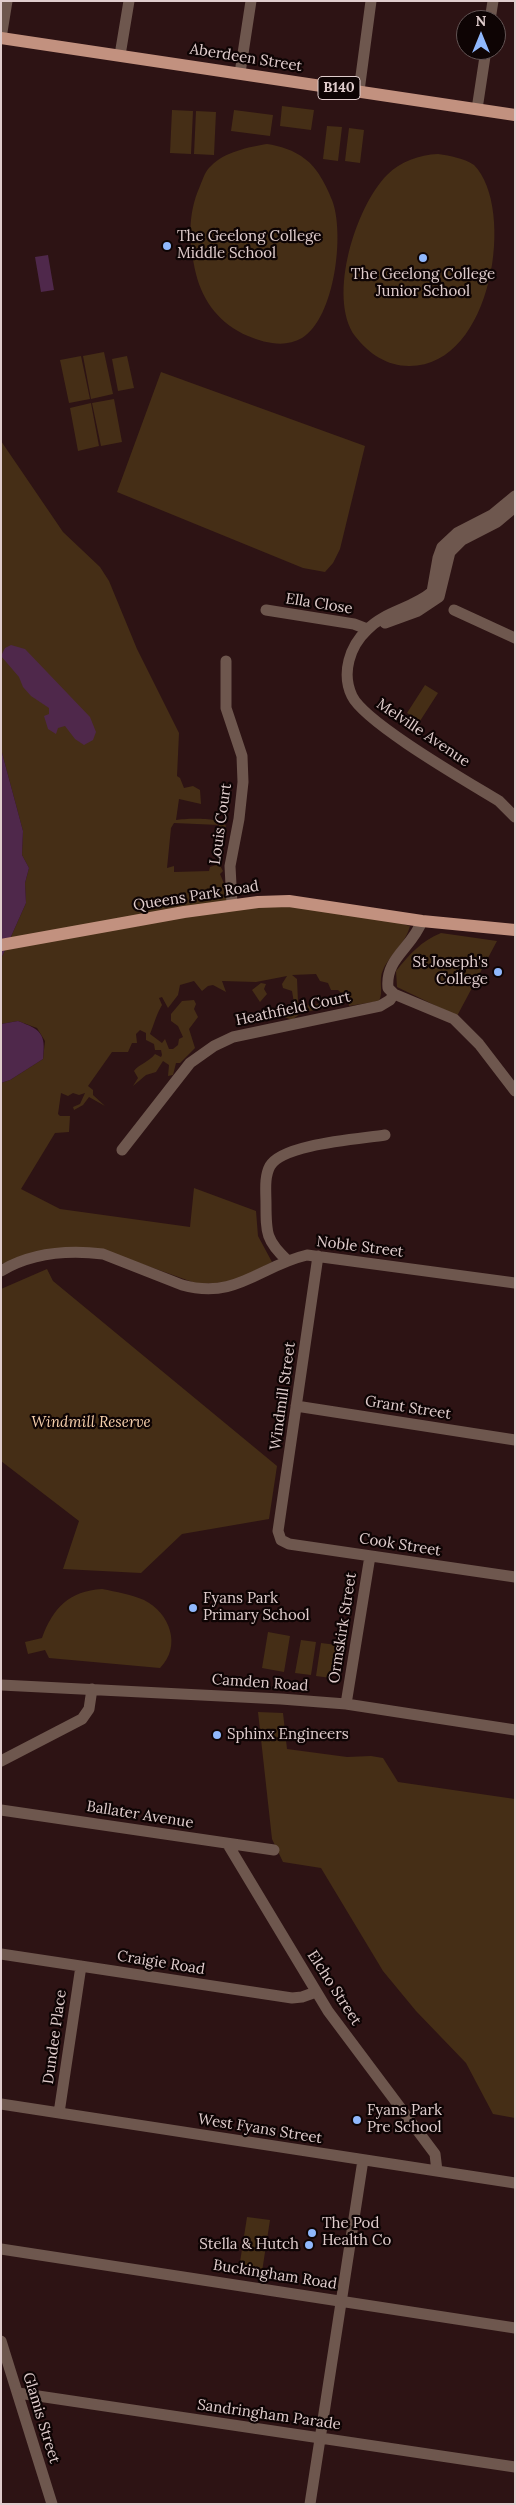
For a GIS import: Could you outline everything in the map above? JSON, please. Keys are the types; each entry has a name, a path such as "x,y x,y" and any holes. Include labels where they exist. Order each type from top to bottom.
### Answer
{"main road":[{"name":"Aberdeen Street","path":"1,38 515,115"},
{"name":"Queens Park Road","path":"1,945 232,904 289,901 422,921 515,930"}],"street":[{"path":"1,38 7,1"},
{"path":"120,55 129,1"},
{"path":"240,73 250,1"},
{"path":"358,91 372,1"},
{"path":"477,109 484,60"},
{"path":"435,595 438,558 442,547 457,533 492,515 515,496"},
{"path":"367,629 418,611 435,595 450,552 462,540 490,526 515,507"},
{"name":"Ella Close","path":"266,610 354,624 367,629"},
{"path":"454,610 515,638"},
{"name":"Melville Avenue","path":"367,629 357,641 347,667 351,695 358,705 368,716 498,801 515,816"},
{"name":"Louis Court","path":"226,661 226,708 242,756 243,782 239,819 230,866 232,904"},
{"path":"422,921 416,935 389,968 388,988 394,994 454,1019 479,1044 515,1091"},
{"name":"Heathfield Court","path":"122,1150 190,1063 214,1046 233,1037 380,1006 390,1000 394,994"},
{"path":"288,1261 271,1244 266,1229 266,1173 275,1159 289,1151 385,1135"},
{"name":"Noble Street","path":"1,1271 26,1260 78,1251 103,1254 191,1288 233,1287 288,1261 307,1255 515,1283"},
{"name":"Windmill Street","path":"281,1540 278,1531 318,1256"},
{"name":"Grant Street","path":"296,1406 515,1440"},
{"name":"Cook Street","path":"281,1540 289,1544 515,1577"},
{"name":"Ormskirk Street","path":"346,1704 370,1556"},
{"name":"Camden Road","path":"1,1685 178,1692 346,1704 515,1730"},
{"path":"1,1761 82,1719 89,1709 92,1689"},
{"name":"Ballater Avenue","path":"1,1810 274,1850"},
{"name":"Elcho Street","path":"227,1843 316,1992 436,2157 431,2170"},
{"name":"Craigie Road","path":"1,1954 295,1998 316,1992"},
{"name":"Dundee Place","path":"59,2113 81,1966"},
{"name":"West Fyans Street","path":"1,2104 515,2183"},
{"path":"310,2504 363,2160"},
{"name":"Buckingham Road","path":"1,2249 515,2328"},
{"name":"Glamis Street","path":"1,2342 52,2504"},
{"name":"Sandringham Parade","path":"18,2393 515,2467"}],"green space":[{"path":"282,106 314,110 311,130 280,126"},
{"path":"172,110 193,111 191,154 170,153"},
{"path":"234,110 273,115 270,136 231,131"},
{"path":"196,111 216,112 214,155 194,154"},
{"path":"327,126 342,127 338,161 323,159"},
{"path":"349,128 364,130 360,163 345,161"},
{"path":"267,144 292,151 314,167 332,200 336,215 337,253 334,274 322,313 313,328 302,338 282,344 261,341 248,336 229,325 214,311 203,294 196,274 190,229 196,197 209,168 216,161 230,154"},
{"path":"438,154 461,159 474,165 487,186 493,214 494,247 489,282 478,314 460,341 438,359 409,366 393,364 379,358 366,348 355,336 347,319 344,299 349,252 365,208 387,175 404,162 417,157"},
{"path":"104,352 113,394 91,399 83,356"},
{"path":"81,356 90,399 69,403 60,360"},
{"path":"127,356 134,388 118,391 112,359"},
{"path":"161,372 365,446 340,549 333,563 325,572 303,568 117,492"},
{"path":"114,399 122,442 101,446 92,403"},
{"path":"91,403 99,446 78,451 70,408"},
{"path":"1,441 63,532 100,567 109,581 137,649 179,733 177,776 180,778 184,788 193,786 200,790 201,804 179,799 176,820 211,820 223,823 226,826 225,828 219,828 219,825 174,823 171,828 167,868 174,866 174,872 209,871 210,867 219,864 223,871 220,874 231,900 346,909 410,926 405,938 383,970 379,1001 349,1006 348,999 338,990 331,990 328,983 320,981 316,974 292,975 297,979 298,1002 303,1006 337,1002 332,1006 301,1013 292,1020 279,1015 280,1012 295,1009 292,991 283,988 282,984 287,976 256,982 222,981 226,992 213,985 208,986 202,991 194,981 180,985 178,995 168,1008 162,997 159,998 162,1005 150,1034 162,1043 165,1039 169,1049 173,1049 178,1045 179,1039 183,1037 178,1026 171,1021 171,1014 182,1001 194,1000 196,1004 194,1009 198,1017 189,1029 195,1048 180,1063 176,1063 173,1075 168,1076 169,1065 163,1061 156,1072 146,1075 133,1086 138,1078 134,1071 155,1054 161,1057 162,1055 161,1050 155,1050 154,1044 146,1040 146,1033 140,1030 136,1034 137,1043 132,1043 128,1052 112,1052 88,1086 93,1090 93,1095 105,1106 89,1097 83,1105 74,1110 73,1107 80,1104 85,1093 79,1095 73,1093 68,1096 61,1093 58,1114 60,1116 70,1116 69,1132 55,1133 21,1189 60,1209 190,1227 194,1188 256,1211 258,1236 272,1262 233,1282 198,1284 142,1264 67,1248 1,1264 1,1083 10,1080 43,1059 45,1041 37,1028 18,1021 1,1024 1,959 26,903 25,883 29,868 22,855 23,831 1,749"},
{"path":"425,685 438,693 420,721 407,713"},
{"path":"441,933 497,941 457,1016 397,987 396,971 416,949"},
{"path":"261,983 266,984 264,989 267,994 260,1002 252,990"},
{"name":"Windmill Reserve","path":"47,1269 53,1281 277,1466 269,1519 182,1534 141,1573 63,1569 79,1521 1,1461 1,1289"},
{"path":"102,1589 144,1600 161,1613 170,1631 171,1640 167,1659 160,1668 49,1658 45,1650 28,1654 25,1642 42,1638 51,1618 64,1603 80,1593"},
{"path":"268,1632 290,1636 284,1672 262,1668"},
{"path":"301,1640 316,1642 311,1675 295,1673"},
{"path":"321,1643 337,1645 331,1678 316,1676"},
{"path":"258,1712 283,1713 287,1749 347,1757 371,1756 383,1758 398,1782 515,1799 515,2118 493,2114 466,2063 416,2011 383,1971 321,1868 283,1862 272,1839"},
{"path":"247,2217 270,2220 261,2278 238,2275"}],"shaded area":[{"path":"48,255 54,290 41,292 35,257"},
{"path":"11,645 25,649 90,717 96,732 93,740 84,745 75,739 65,726 58,728 56,734 48,729 44,716 49,714 49,708 31,696 23,687 19,677 1,656 5,648"},
{"path":"1,749 23,831 22,855 29,868 25,883 26,903 1,959"},
{"path":"18,1021 32,1027 40,1034 44,1043 43,1059 10,1080 1,1083 1,1024"}],"place":[{"name":"The Geelong College Middle School","path":"167,246"},
{"name":"The Geelong College Junior School","path":"423,258"},
{"name":"St Joseph's College","path":"498,972"},
{"name":"Fyans Park Primary School","path":"193,1608"},
{"name":"Sphinx Engineers","path":"217,1735"},
{"name":"Fyans Park Pre School","path":"357,2120"},
{"name":"The Pod Health Co","path":"312,2233"},
{"name":"Stella & Hutch","path":"309,2245"}]}
